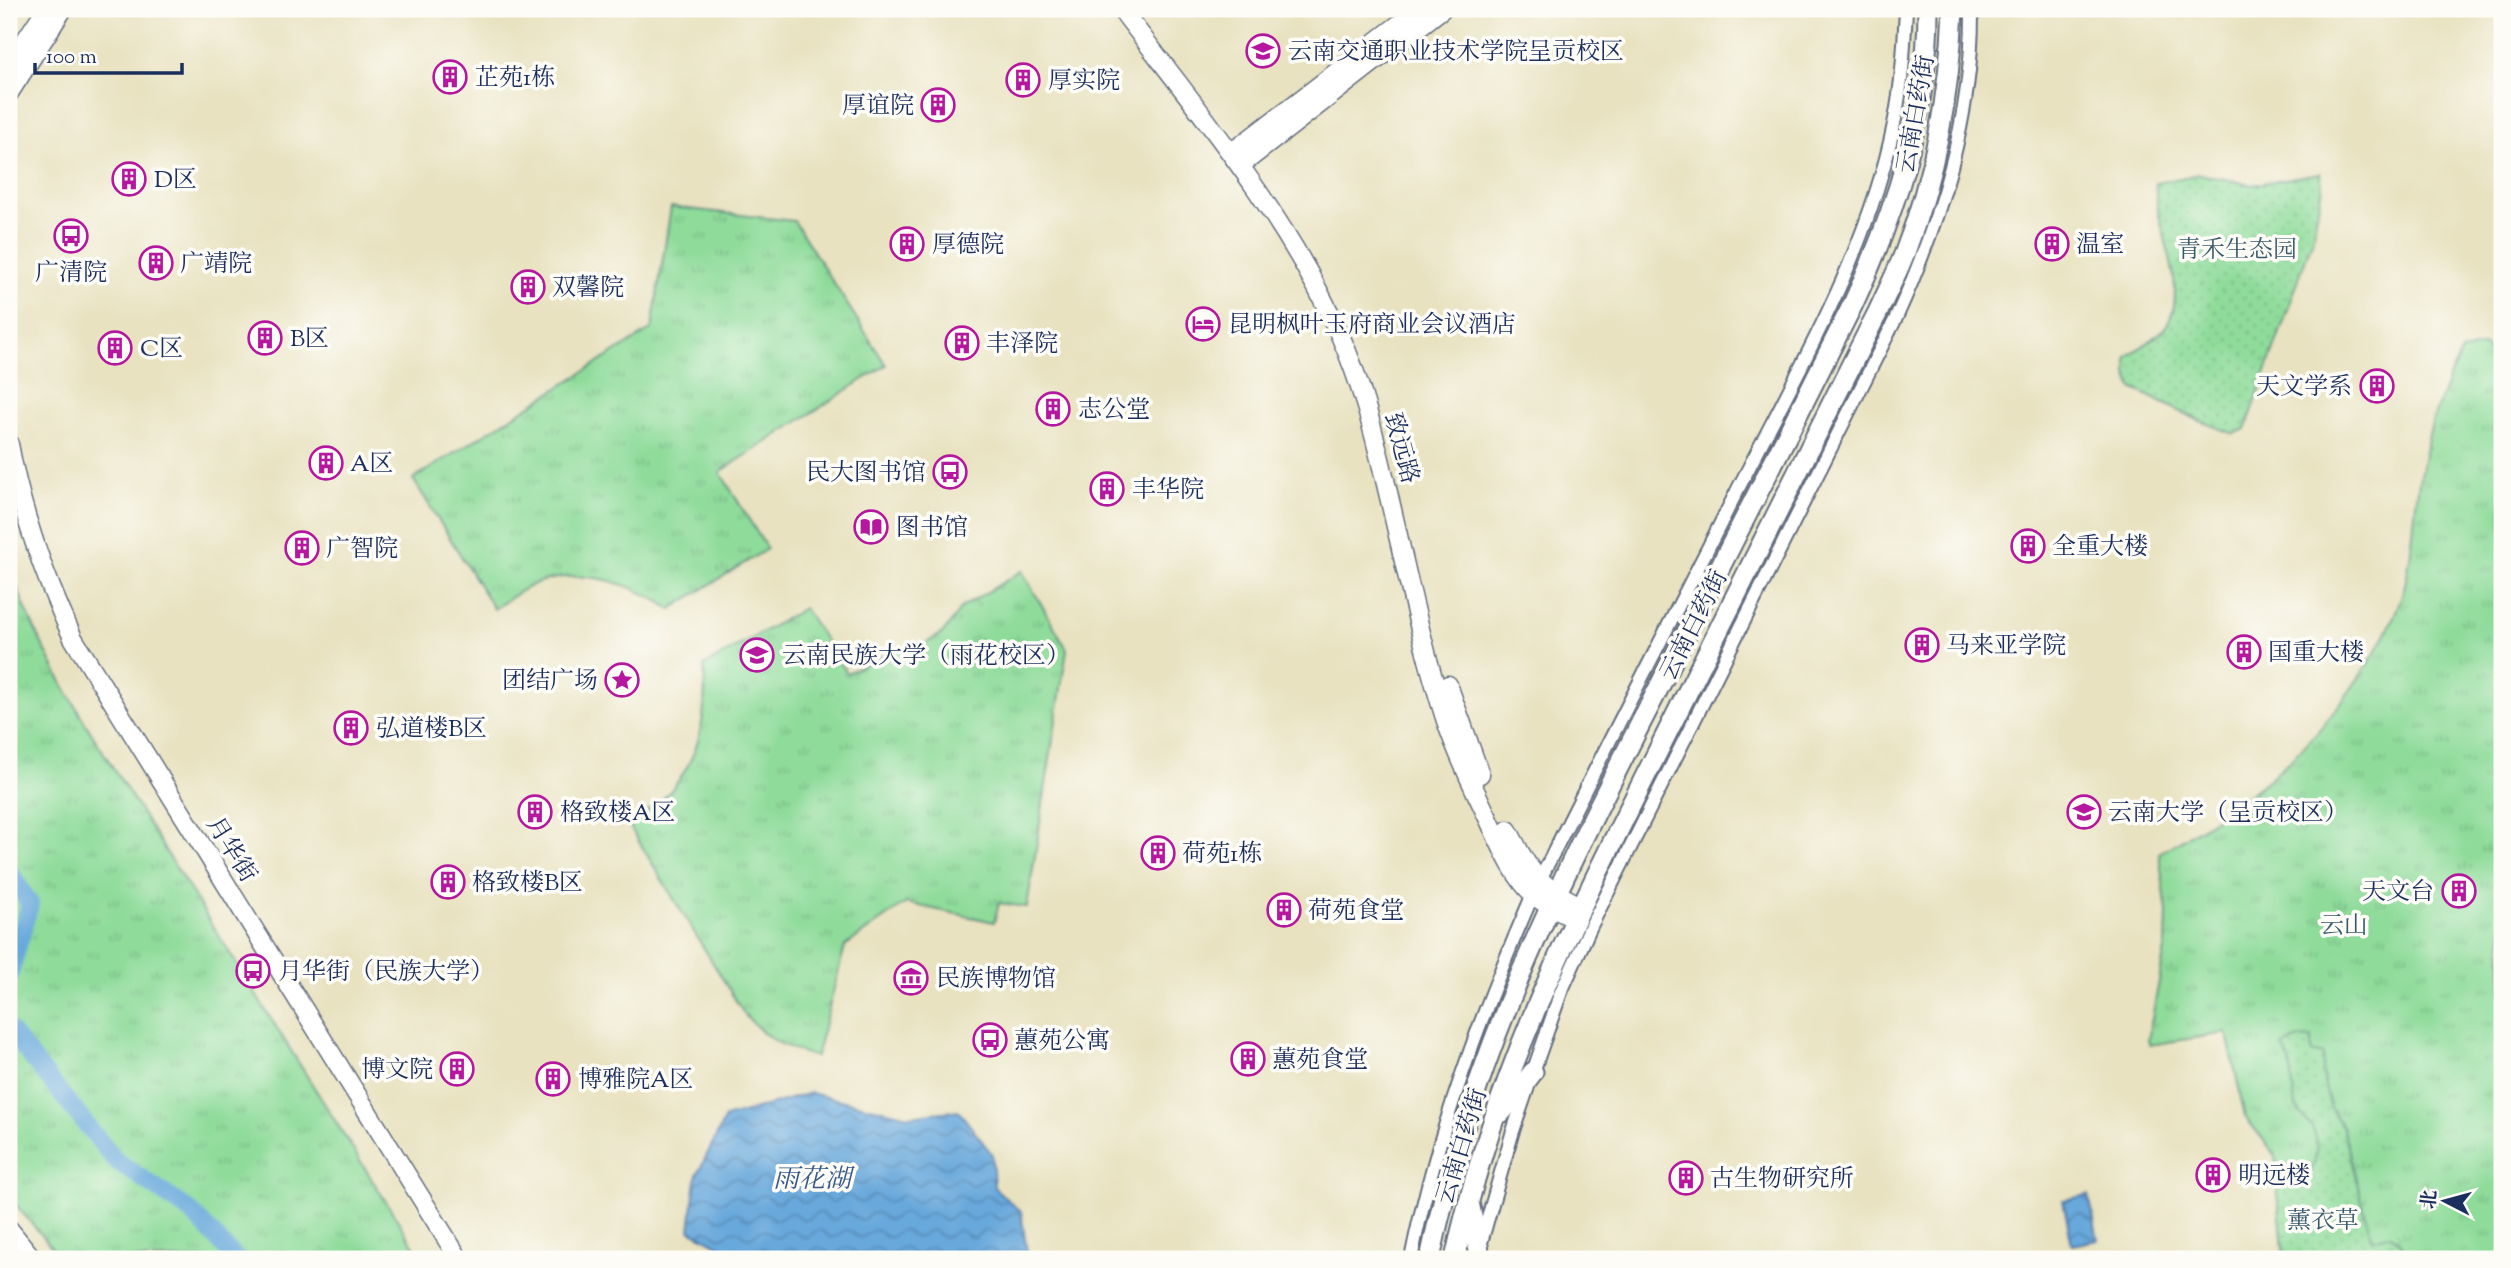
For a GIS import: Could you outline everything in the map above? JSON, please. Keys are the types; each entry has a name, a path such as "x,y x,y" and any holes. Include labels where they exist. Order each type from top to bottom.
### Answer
{"main road":[{"name":"云南白药街","path":"1430,1259 1468,1111 1525,960 1588,826 1843,326 1878,250 1911,143 1922,91 1928,34 1927,9"},
{"name":"云南白药街","path":"1455,1259 1491,1124 1550,973 1905,254 1927,187 1943,119 1953,9"},
{"path":"1588,826 1597,840 1605,842 1614,839"},
{"path":"1525,960 1534,957 1542,959 1548,965 1550,973"},
{"path":"1491,1124 1533,1072"},
{"path":"1469,1202 1478,1255"}],"street":[{"path":"9,65 46,9"},
{"path":"9,93 63,9"},
{"name":"致远路","path":"1121,9 1240,155"},
{"name":"致远路","path":"1135,9 1240,155 1312,276 1341,336 1361,390 1378,448 1430,667 1446,723 1466,772 1519,876 1552,900 1578,912"},
{"path":"1240,155 1419,9"},
{"path":"1240,155 1442,9"},
{"path":"1410,1259 1450,1107 1502,968 1536,888 1809,348 1861,238 1894,125 1903,64 1906,9"},
{"path":"1478,1255 1512,1134 1561,992 1590,928 1921,264 1957,147 1967,80 1972,9"},
{"name":"月华街","path":"9,444 16,481 47,583 73,638 459,1259"},
{"name":"月华街","path":"9,494 37,587 62,643 447,1259"},
{"path":"9,1229 33,1259"}],"green space":[{"name":"青禾生态园","path":"2320,173 2322,186 2312,241 2246,429 2234,434 2200,421 2132,388 2127,374 2127,357 2162,331 2171,316 2175,298 2174,279 2160,218 2156,183 2200,174 2252,185"},
{"path":"671,207 794,221 886,365 720,472 767,549 671,609 657,600 612,581 564,577 533,585 494,609 413,479 652,329"},
{"name":"云山","path":"2484,346 2502,366 2502,1259 2284,1259 2275,1154 2245,1117 2227,1033 2150,1045 2148,1040 2166,944 2167,912 2159,853 2219,816 2271,778 2317,732 2368,665 2388,629 2404,590 2421,471 2437,409 2462,351"},
{"path":"9,565 45,650 90,731 422,1259 62,1259 9,1197"},
{"path":"1022,571 1067,649 1027,907 999,903 994,922 906,903 845,946 816,1057 776,1042 744,1014 627,822 655,806 682,776 691,760 702,724 704,666 804,608 847,673 896,650 923,645 944,632 961,608"},
{"name":"薰衣草","path":"2312,1038 2312,1052 2323,1055 2322,1072 2326,1091 2331,1108 2343,1128 2372,1240 2389,1234 2400,1241 2409,1259 2284,1259 2277,1183 2281,1180 2288,1186 2305,1186 2313,1165 2316,1142 2312,1128 2296,1106 2291,1068 2283,1047 2298,1039"}],"water":[{"name":"雨花湖","path":"810,1093 909,1116 958,1110 992,1154 994,1187 1021,1212 1028,1259 744,1259 690,1230 696,1177 725,1118"},
{"path":"2089,1195 2098,1240 2072,1245 2063,1200"}],"waterway":[{"path":"9,870 30,904 9,977"},
{"path":"9,1030 115,1160 190,1211 236,1259"}],"place":[{"name":"云南交通职业技术学院呈贡校区","path":"1263,51"},
{"name":"芷苑1栋","path":"450,77"},
{"name":"厚实院","path":"1023,80"},
{"name":"厚谊院","path":"938,105"},
{"name":"D区","path":"129,179"},
{"name":"广清院","path":"71,236"},
{"name":"厚德院","path":"907,244"},
{"name":"温室","path":"2052,244"},
{"name":"广靖院","path":"156,263"},
{"name":"双馨院","path":"528,287"},
{"name":"昆明枫叶玉府商业会议酒店","path":"1203,324"},
{"name":"B区","path":"265,338"},
{"name":"丰泽院","path":"962,343"},
{"name":"C区","path":"115,348"},
{"name":"天文学系","path":"2377,386"},
{"name":"志公堂","path":"1053,409"},
{"name":"A区","path":"326,463"},
{"name":"民大图书馆","path":"950,472"},
{"name":"丰华院","path":"1107,489"},
{"name":"图书馆","path":"871,527"},
{"name":"全重大楼","path":"2028,546"},
{"name":"广智院","path":"302,548"},
{"name":"马来亚学院","path":"1922,645"},
{"name":"国重大楼","path":"2244,652"},
{"name":"云南民族大学（雨花校区）","path":"757,655"},
{"name":"团结广场","path":"622,680"},
{"name":"弘道楼B区","path":"351,728"},
{"name":"格致楼A区","path":"535,812"},
{"name":"云南大学（呈贡校区）","path":"2084,812"},
{"name":"荷苑1栋","path":"1158,853"},
{"name":"格致楼B区","path":"448,882"},
{"name":"天文台","path":"2459,891"},
{"name":"荷苑食堂","path":"1284,910"},
{"name":"月华街（民族大学）","path":"253,971"},
{"name":"民族博物馆","path":"911,978"},
{"name":"蕙苑公寓","path":"990,1040"},
{"name":"蕙苑食堂","path":"1248,1059"},
{"name":"博文院","path":"457,1069"},
{"name":"博雅院A区","path":"553,1079"},
{"name":"明远楼","path":"2213,1175"},
{"name":"古生物研究所","path":"1686,1178"}]}
